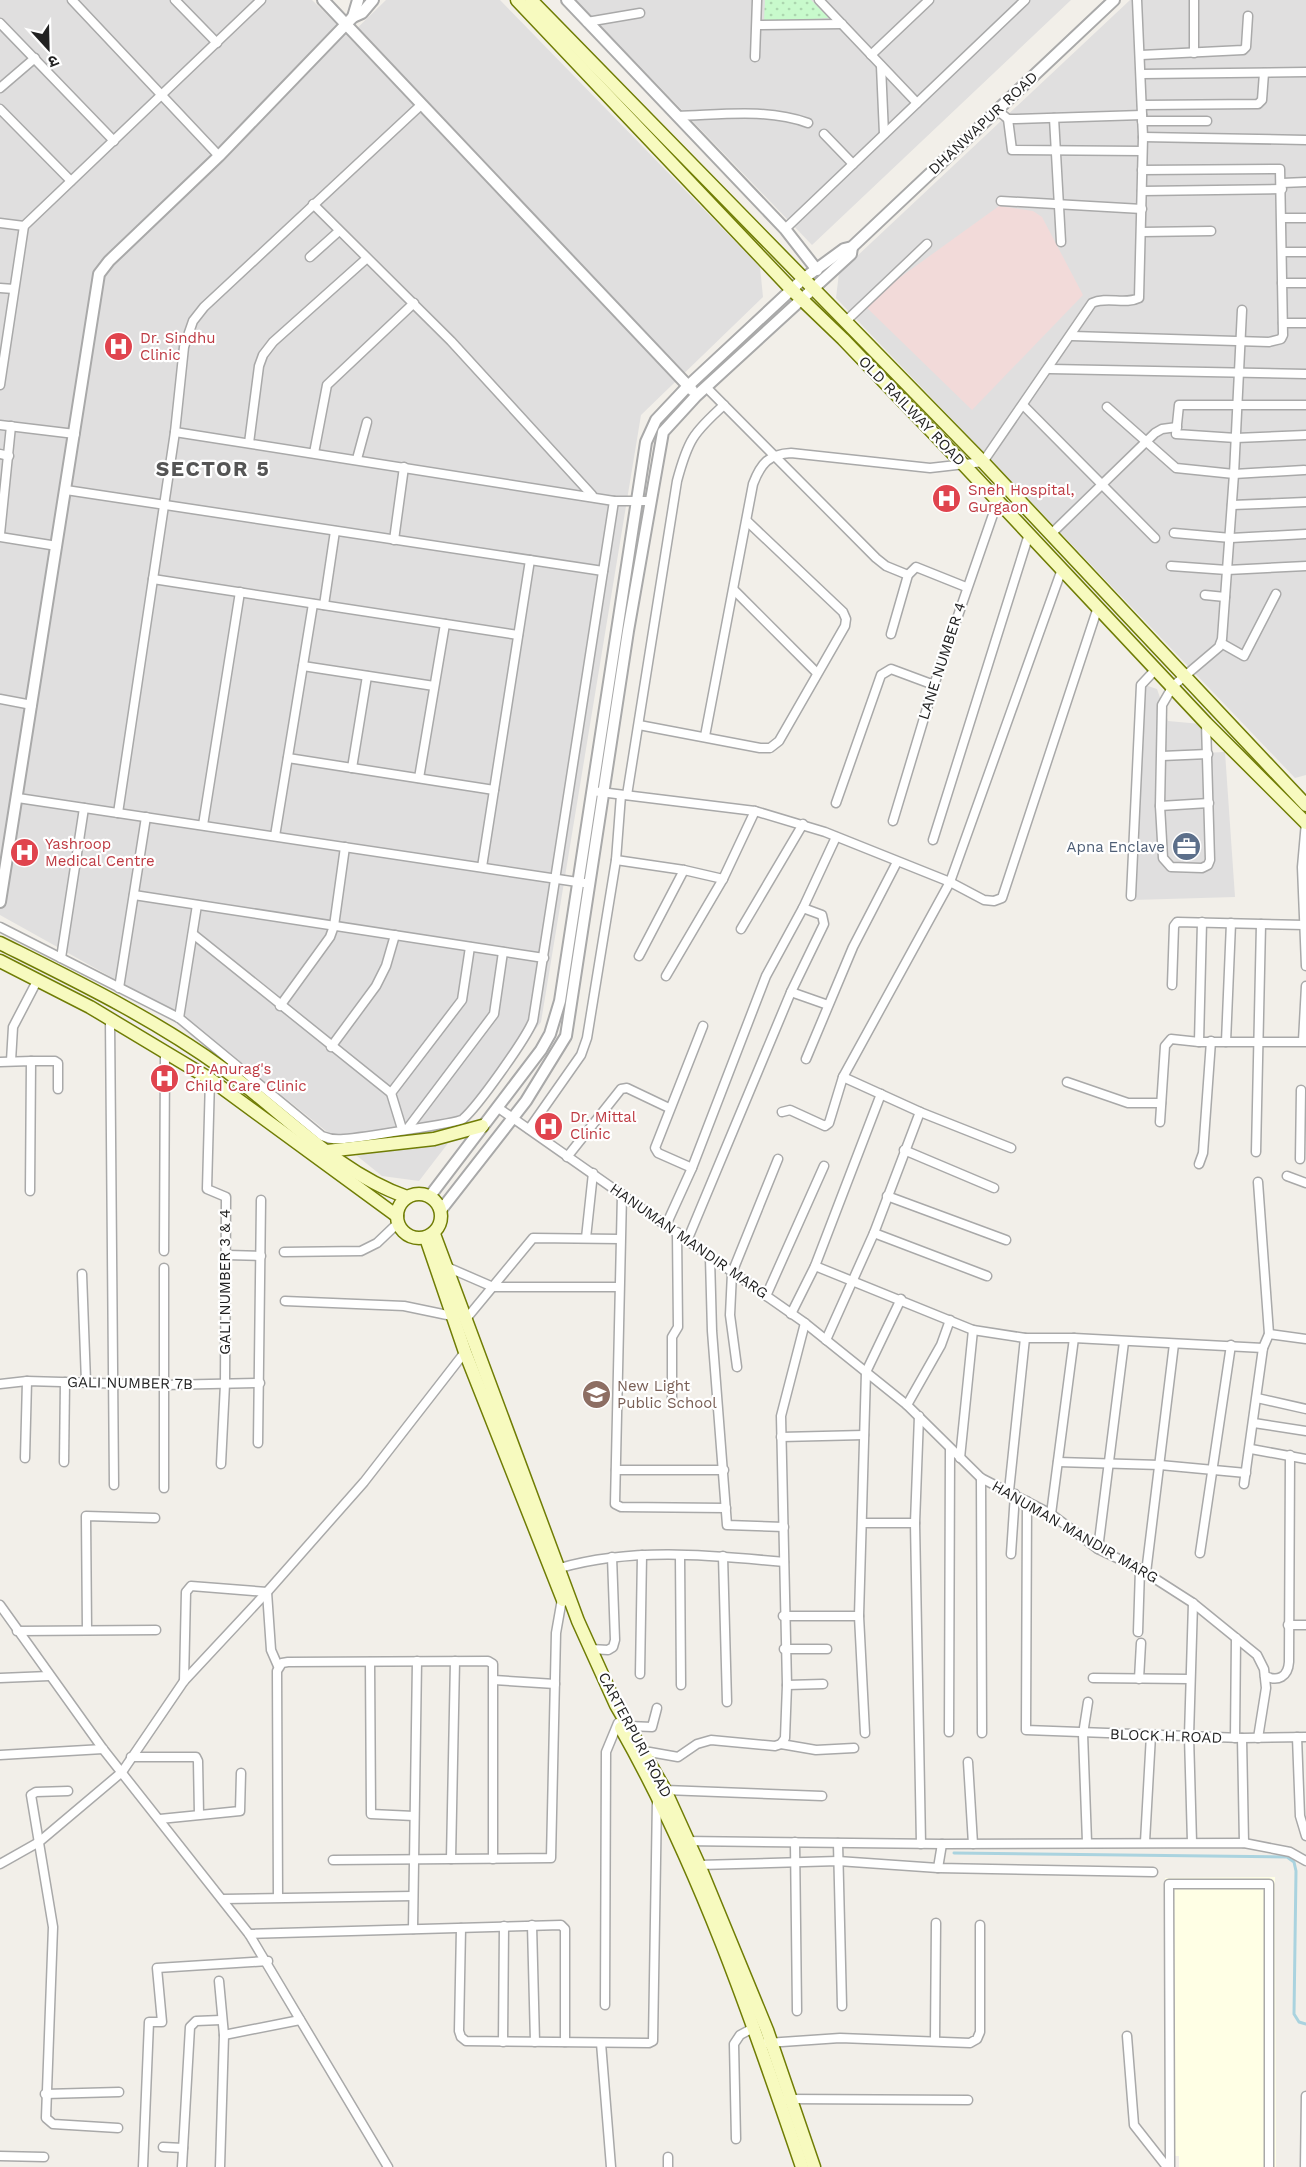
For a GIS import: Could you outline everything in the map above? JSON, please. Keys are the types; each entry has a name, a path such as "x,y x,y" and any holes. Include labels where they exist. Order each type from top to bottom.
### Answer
{"main road":[{"name":"OLD RAILWAY ROAD","path":"517,0 801,300 843,339 964,465 997,503 1029,534 1206,723 1306,823"},
{"name":"OLD RAILWAY ROAD","path":"531,0 983,462 1050,535 1301,795 1306,805"},
{"path":"0,944 92,989 180,1039 224,1069 327,1151 381,1188 408,1197"},
{"path":"0,961 110,1020 210,1079 397,1219 409,1236 430,1236 442,1219 441,1210 430,1196 421,1194 408,1197 401,1203 397,1219"},
{"path":"327,1151 434,1139 482,1126"},
{"name":"CARTERPURI ROAD","path":"430,1236 447,1267 523,1477 591,1649 623,1724 644,1751 683,1841 755,2026 766,2043"},
{"name":"CARTERPURI ROAD","path":"430,1236 452,1316 465,1352 562,1599 623,1724 660,1788"},
{"name":"CARTERPURI ROAD","path":"683,1841 699,1865 755,1999 766,2043 785,2099 814,2167"},
{"name":"CARTERPURI ROAD","path":"785,2099 802,2167"}],"street":[{"path":"72,0 219,156"},
{"path":"175,0 217,43"},
{"path":"0,385 2,354 24,226 261,0"},
{"path":"323,0 349,21 421,105 696,396"},
{"path":"349,21 358,0"},
{"path":"0,902 75,434 94,289 99,274 109,261 219,156 349,21 362,13 373,0"},
{"path":"567,0 788,233 817,270"},
{"path":"755,57 758,25 757,0"},
{"path":"871,55 929,0"},
{"path":"776,252 788,233 853,164 1025,0"},
{"name":"DHANWAPUR ROAD","path":"644,501 649,433 656,420 688,386 804,279 844,249 852,247 1114,0"},
{"path":"705,736 757,474 763,463 774,454 791,453 930,468 983,462 1050,369 1092,303 1101,300 1129,300 1139,297 1143,137 1137,0"},
{"path":"1194,0 1194,53"},
{"path":"824,2 917,104"},
{"path":"587,22 640,13"},
{"path":"1141,55 1243,50 1246,47 1248,16"},
{"path":"0,23 114,141"},
{"path":"758,25 842,24"},
{"path":"0,88 35,58"},
{"path":"881,66 884,134"},
{"path":"1142,105 1258,104 1262,100 1264,72"},
{"path":"1142,74 1306,72"},
{"path":"118,813 175,432 184,347 193,321 204,307 421,105"},
{"path":"0,109 71,181"},
{"path":"997,110 1008,119 1142,118 1207,121"},
{"path":"677,116 765,114 791,117 808,123"},
{"path":"1054,118 1054,151 1060,205 1061,242"},
{"path":"1008,119 1012,150 1142,151"},
{"path":"824,134 853,164"},
{"path":"1143,137 1306,140"},
{"path":"1072,336 1269,342 1281,339 1283,322 1282,172 1276,168 1142,170"},
{"path":"1142,191 1282,186 1306,182"},
{"path":"1001,201 1142,209"},
{"path":"313,204 366,259 414,303 592,496"},
{"path":"1282,218 1306,218"},
{"path":"0,223 24,226"},
{"path":"310,257 339,231"},
{"path":"1142,232 1211,231"},
{"path":"846,321 927,244"},
{"name":"DHANWAPUR ROAD","path":"644,501 663,432 696,396 851,254 852,247"},
{"path":"1282,252 1306,252"},
{"path":"249,443 259,366 263,355 273,342 366,259"},
{"path":"1282,283 1306,283"},
{"path":"0,288 14,289"},
{"path":"314,453 327,385 414,303"},
{"path":"1206,723 1210,860 1208,866 1202,868 1171,867 1163,858 1162,705 1173,686 1186,677 1221,643 1230,538 1242,310"},
{"path":"1283,322 1306,323"},
{"path":"1050,369 1305,374"},
{"path":"706,387 876,558 886,566 908,574"},
{"path":"530,1129 581,1055 587,1038 616,860 624,795 639,725 677,481 685,452 697,429 724,405"},
{"path":"1023,405 1103,483 1155,538"},
{"path":"1306,405 1179,405 1176,434 1236,438 1306,435"},
{"path":"1107,407 1176,468 1234,474 1305,470"},
{"path":"357,459 367,422"},
{"path":"0,424 75,434"},
{"path":"11,426 5,455 0,535 57,546"},
{"path":"1050,535 1158,431 1177,427"},
{"path":"175,432 614,501 644,501"},
{"path":"394,540 404,467"},
{"path":"66,490 603,571"},
{"path":"0,927 179,1018 322,1136 346,1139 405,1128 456,1123 469,1112 530,1030 544,958 614,501"},
{"path":"430,1196 541,1050 552,1027 560,1001 592,791 644,501"},
{"path":"441,1210 512,1118 553,1060 566,1036 604,793 644,501"},
{"path":"1232,505 1306,502"},
{"name":"LANE NUMBER 4","path":"893,821 966,587 997,503"},
{"path":"639,725 770,748 778,741 816,672 846,626 843,612 748,522"},
{"path":"324,605 335,531"},
{"path":"1174,533 1230,538 1306,534"},
{"path":"933,840 1029,534"},
{"path":"482,867 530,560"},
{"path":"1171,566 1227,570 1306,566"},
{"path":"891,634 908,574 916,567 966,587"},
{"path":"782,1112 790,1110 826,1125 843,1077 950,882 1062,569"},
{"path":"153,579 518,635"},
{"path":"734,590 816,672"},
{"path":"203,825 240,592"},
{"path":"1221,643 1244,656 1276,594"},
{"path":"1206,595 1226,597"},
{"path":"275,836 313,604"},
{"path":"592,791 755,811 803,824 950,882 984,900 994,901 1002,898 1006,893 1098,607"},
{"path":"419,778 445,624"},
{"path":"303,666 434,686"},
{"path":"836,803 881,675 891,669 934,685"},
{"path":"1131,896 1141,685 1156,669"},
{"path":"352,768 367,676"},
{"path":"0,699 32,705"},
{"path":"1162,756 1208,754"},
{"path":"288,758 494,790"},
{"path":"1282,801 1301,795"},
{"path":"18,798 590,883"},
{"path":"1161,806 1209,803"},
{"path":"61,958 84,808"},
{"path":"666,976 723,879 755,811"},
{"path":"119,988 146,817"},
{"path":"1306,823 1302,867 1306,966"},
{"path":"741,929 803,824"},
{"path":"667,1223 692,1168 766,976 803,908 836,837"},
{"path":"280,1006 324,947 334,926 345,847"},
{"path":"616,860 684,870 723,879"},
{"path":"806,1059 853,947 897,862"},
{"path":"639,956 684,870"},
{"path":"134,895 544,958"},
{"path":"179,1018 197,905"},
{"path":"687,1241 791,992 824,922 822,915 803,908"},
{"path":"1172,985 1174,926 1181,920 1305,925"},
{"path":"1199,1042 1202,922"},
{"path":"1226,1042 1231,923"},
{"path":"1256,1152 1261,924"},
{"path":"193,934 391,1093 405,1128"},
{"path":"331,1047 376,986 386,966 395,935"},
{"path":"391,1093 462,1000 470,946"},
{"path":"405,1128 494,1014 503,952"},
{"path":"11,1061 12,1027 38,981"},
{"path":"1160,1122 1166,1041 1176,1038 1199,1042 1305,1042 1306,986"},
{"path":"791,992 828,1005"},
{"path":"110,1020 114,1485"},
{"path":"692,1168 658,1154 655,1150 669,1108 703,1026"},
{"path":"1199,1164 1203,1153 1211,1041"},
{"path":"164,1251 165,1053"},
{"path":"30,1191 31,1061"},
{"path":"0,1062 55,1061 58,1063 58,1089"},
{"path":"843,1077 920,1112 1011,1148"},
{"name":"GALI NUMBER 3 & 4","path":"210,1079 207,1189 226,1197 225,1384 221,1464"},
{"path":"1067,1082 1128,1103 1161,1103"},
{"path":"567,1157 621,1089 627,1088 669,1108"},
{"path":"1299,1160 1300,1090"},
{"path":"791,1314 815,1266 881,1094"},
{"name":"HANUMAN MANDIR MARG","path":"497,1107 567,1157 667,1223 710,1258 805,1323 907,1404 981,1478 1051,1514 1098,1548 1143,1571 1193,1603 1257,1655 1265,1676"},
{"path":"826,1340 874,1233 920,1112"},
{"path":"904,1150 994,1188"},
{"path":"737,1367 730,1315 732,1273 778,1159"},
{"path":"766,1296 824,1166"},
{"path":"586,1238 593,1173"},
{"path":"1287,1176 1306,1183"},
{"path":"1244,1484 1251,1449 1263,1348 1269,1334 1258,1182"},
{"path":"622,1194 615,1504 621,1507 726,1508"},
{"path":"887,1196 1006,1239"},
{"path":"258,1443 261,1200"},
{"path":"284,1252 361,1251 377,1243 397,1219"},
{"path":"672,1402 672,1337 678,1327 677,1232"},
{"path":"874,1233 987,1276"},
{"path":"466,1319 533,1238 620,1239"},
{"path":"227,1255 261,1256"},
{"path":"710,1258 712,1331 727,1525 784,1527"},
{"path":"815,1266 973,1330 1025,1338 1074,1338 1263,1348"},
{"path":"447,1267 493,1287 619,1287"},
{"path":"164,1268 164,1488"},
{"path":"82,1274 87,1382"},
{"path":"865,1733 859,1616 866,1372 901,1299"},
{"path":"285,1301 404,1306 452,1316"},
{"path":"907,1404 941,1345 950,1320"},
{"path":"781,1744 786,1731 787,1685 783,1616 784,1527 781,1416 805,1323"},
{"path":"960,1458 973,1330"},
{"path":"1269,1334 1305,1337"},
{"path":"1011,1554 1012,1492 1025,1338"},
{"path":"1051,1514 1074,1338"},
{"path":"1098,1548 1124,1342"},
{"path":"1138,1632 1143,1571 1160,1465 1174,1344"},
{"path":"1200,1553 1231,1345"},
{"path":"0,1864 39,1842 122,1772 184,1681 267,1592 364,1482 465,1352"},
{"path":"26,1458 27,1381"},
{"name":"GALI NUMBER 7B","path":"0,1384 27,1381 164,1385 260,1383"},
{"path":"64,1462 65,1382"},
{"path":"1257,1398 1306,1409"},
{"path":"919,1416 915,1523 921,1844"},
{"path":"1254,1423 1306,1431"},
{"path":"781,1437 864,1435"},
{"path":"949,1732 950,1449"},
{"path":"1251,1449 1306,1458"},
{"path":"1258,1738 1264,1711 1265,1676 1277,1680 1289,1669 1290,1455"},
{"path":"1058,1462 1160,1465 1246,1473"},
{"path":"616,1470 724,1470"},
{"path":"981,1478 982,1733"},
{"name":"BLOCK H ROAD","path":"1027,1501 1026,1730 1083,1734 1238,1738 1301,1737"},
{"path":"87,1630 86,1516 155,1518"},
{"path":"863,1523 915,1523"},
{"path":"560,1568 594,1558 642,1555 723,1557 784,1562"},
{"path":"640,1674 642,1555"},
{"path":"680,1556 681,1685"},
{"path":"591,1649 608,1650 614,1647 612,1557"},
{"path":"723,1557 727,1702"},
{"path":"184,1681 187,1588 191,1586 267,1592"},
{"path":"267,1592 271,1650 278,1666 278,1897"},
{"path":"333,1860 413,1861 549,1859 552,1857 556,1633 562,1599"},
{"path":"1192,1842 1189,1679 1193,1603"},
{"path":"0,1605 16,1631 103,1749 223,1899 268,1961 300,2020 388,2167"},
{"path":"783,1616 859,1616"},
{"path":"1288,1625 1306,1625"},
{"path":"16,1631 156,1630"},
{"path":"1236,1638 1238,1738 1244,1843"},
{"path":"1139,1679 1140,1643"},
{"path":"784,1649 827,1649"},
{"path":"413,1929 417,1661"},
{"path":"452,1860 455,1661"},
{"path":"278,1666 288,1662 488,1661 494,1668 493,1859"},
{"path":"370,1662 370,1811 374,1816 414,1816"},
{"path":"0,1678 49,1676"},
{"path":"1093,1678 1189,1679"},
{"path":"494,1680 555,1684"},
{"path":"787,1685 823,1683"},
{"path":"1087,1842 1083,1734 1088,1702"},
{"path":"605,2005 606,1752 623,1724 652,1727 657,1708"},
{"path":"1145,1842 1151,1735"},
{"path":"1301,1737 1300,1816 1306,1836"},
{"path":"644,1751 678,1757 697,1744 711,1740 781,1744 816,1750 854,1748"},
{"path":"0,1755 103,1749"},
{"path":"131,1757 196,1757 199,1814"},
{"path":"968,1762 974,1844"},
{"path":"160,1819 240,1812 242,1773"},
{"path":"460,1928 461,2037 470,2043 649,2043 654,2037 660,1788 822,1796"},
{"path":"68,1791 36,1792 31,1795 53,1927 45,2094 49,2123 118,2128"},
{"path":"683,1841 921,1844 1244,1843 1290,1852 1306,1861"},
{"path":"795,1842 797,2011"},
{"path":"838,1843 842,2006"},
{"path":"938,1868 942,1844"},
{"path":"699,1865 838,1862 938,1868 1153,1872"},
{"path":"1169,2167 1169,1884 1269,1884 1269,2167"},
{"path":"223,1899 413,1896"},
{"path":"935,2040 936,1923"},
{"path":"532,1925 535,2042"},
{"path":"249,1934 561,1925 565,1929 565,2042"},
{"path":"766,2043 840,2038 970,2043 977,2039 980,2032 980,1925"},
{"path":"503,2042 504,1926"},
{"path":"143,2167 149,2022 162,2022 157,1968 268,1961"},
{"path":"219,1981 224,2035 220,2167"},
{"path":"182,2167 190,2027 196,2021 221,2020"},
{"path":"224,2035 300,2020"},
{"path":"736,2139 734,2044 740,2035 755,2026"},
{"path":"1127,2036 1134,2125 1169,2167"},
{"path":"601,2043 611,2167"},
{"path":"45,2094 119,2092"},
{"path":"1305,2167 1306,2096"},
{"path":"785,2099 968,2100"},
{"path":"163,2147 183,2148"},
{"path":"0,2156 44,2157"},
{"path":"668,2157 668,2167"}],"shaded area":[{"name":"SECTOR 5","path":"0,0 312,0 349,36 386,0 500,0 760,267 763,297 641,415 541,1022 419,1181 382,1176 188,1020 0,915"},
{"path":"576,0 1071,0 812,245"},
{"path":"1130,0 1306,0 1306,775 1295,778 836,298 839,273"},
{"path":"999,206 1033,211 1042,217 1083,295 972,410 863,304"},
{"name":"Apna Enclave","path":"1136,682 1157,689 1168,721 1201,724 1202,753 1225,752 1235,897 1133,900"},
{"path":"1275,1877 1276,2167 1179,2167 1179,2156 1166,2156 1165,1878"}],"green space":[{"path":"765,0 811,0 829,18 764,22"}],"waterway":[{"path":"954,1853 1287,1857 1294,1862 1296,1871 1294,2014 1299,2022 1306,2024"}],"place":[{"name":"Dr. Sindhu Clinic","path":"119,347"},
{"name":"Sneh Hospital, Gurgaon","path":"947,499"},
{"name":"Apna Enclave","path":"1186,847"},
{"name":"Yashroop Medical Centre","path":"24,853"},
{"name":"Dr. Anurag's Child Care Clinic","path":"164,1078"},
{"name":"Dr. Mittal Clinic","path":"549,1126"},
{"name":"New Light Public School","path":"596,1395"}],"district":[{"name":"SECTOR 5","path":"213,469"}]}
